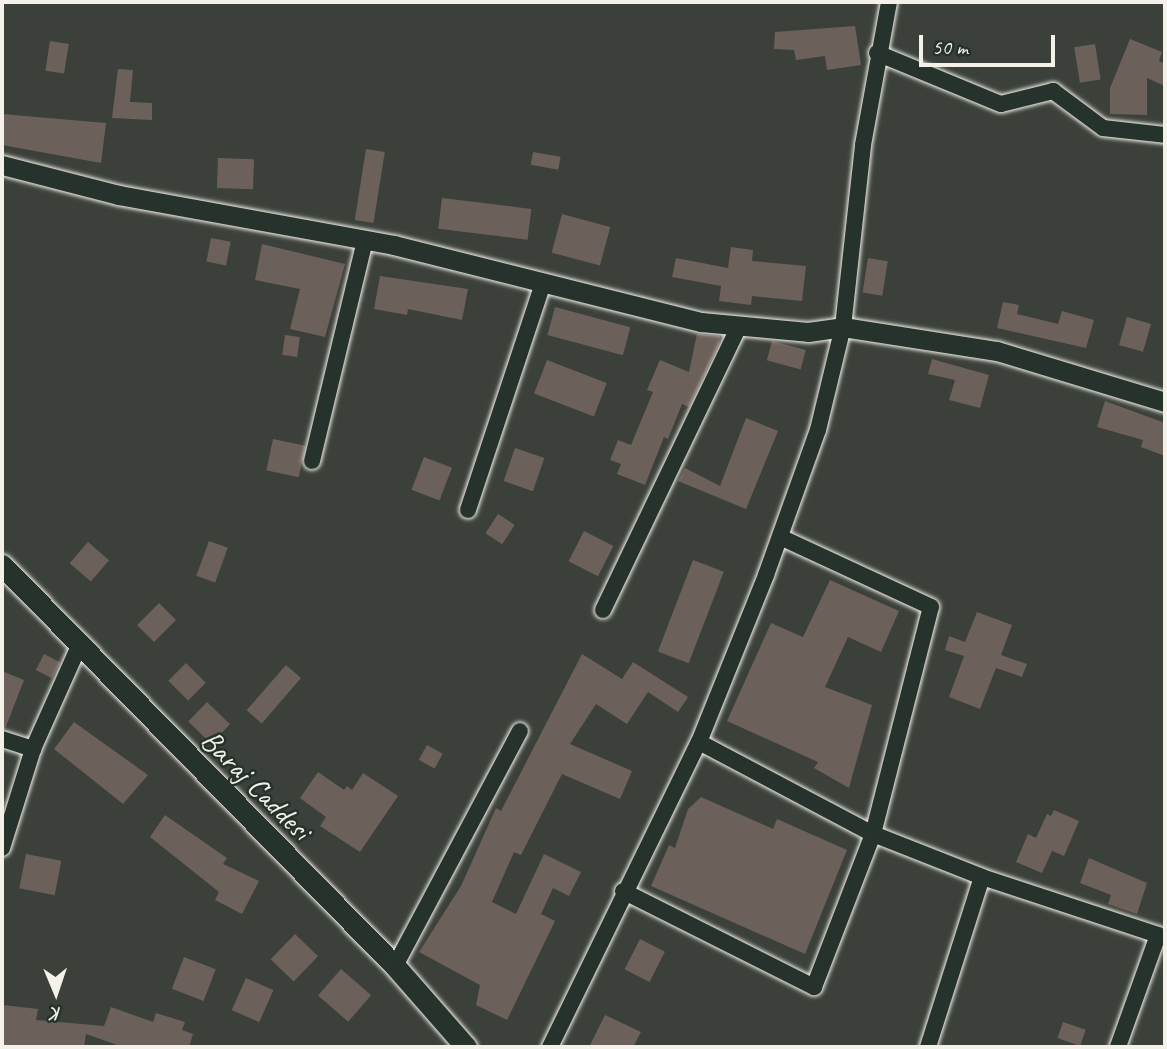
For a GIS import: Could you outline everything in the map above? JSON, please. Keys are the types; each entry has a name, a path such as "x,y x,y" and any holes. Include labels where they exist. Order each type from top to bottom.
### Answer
{"main road":[{"name":"Baraj Caddesi","path":"2,565 395,966 466,1047"}],"street":[{"path":"550,1047 623,891 699,742 780,537 818,430 843,327 877,54 889,2"},
{"path":"877,54 1001,104 1053,91 1103,128 1134,128 1165,135"},
{"path":"2,165 120,195 365,240 701,322 808,332 843,327 997,351 1165,402"},
{"path":"312,461 365,240"},
{"path":"468,510 543,283"},
{"path":"603,610 739,326"},
{"path":"623,891 814,987 873,834 931,607 780,537"},
{"path":"2,848 33,750 79,646"},
{"path":"395,966 520,731"},
{"path":"2,739 33,750"},
{"path":"699,742 873,834 982,877 1158,935 1118,1047"},
{"path":"928,1047 982,877"}],"building":[{"path":"855,26 861,65 827,70 825,56 796,60 794,50 774,49 775,32"},
{"path":"1130,39 1162,52 1159,61 1165,64 1165,86 1147,78 1147,115 1110,114 1110,88"},
{"path":"50,41 69,44 64,74 45,71"},
{"path":"1095,44 1101,80 1080,83 1074,47"},
{"path":"118,69 133,70 130,102 152,103 152,120 112,118"},
{"path":"2,114 106,123 101,163 2,145"},
{"path":"366,149 385,152 374,223 355,220"},
{"path":"533,152 561,157 558,170 531,165"},
{"path":"218,158 254,159 253,189 217,188"},
{"path":"442,198 531,209 528,240 438,229"},
{"path":"562,214 610,227 600,266 552,253"},
{"path":"211,238 231,242 226,265 206,262"},
{"path":"262,244 345,264 325,337 290,329 300,289 255,280"},
{"path":"731,247 753,250 752,261 806,266 802,301 752,296 751,305 719,301 721,286 672,277 676,258 728,268"},
{"path":"868,258 888,261 882,296 863,293"},
{"path":"380,276 468,289 462,320 408,309 407,315 374,309"},
{"path":"1003,302 1019,305 1017,314 1058,324 1062,311 1094,320 1086,348 997,328"},
{"path":"555,307 630,327 623,355 547,335"},
{"path":"1127,317 1151,324 1143,352 1119,345"},
{"path":"697,334 720,336 719,344 689,407 682,404 668,439 664,437 645,485 617,474 621,464 610,460 618,440 631,445 653,392 647,390 660,360 689,372"},
{"path":"285,335 300,337 297,357 282,355"},
{"path":"772,341 806,350 801,369 767,360"},
{"path":"932,359 989,375 980,408 949,400 955,380 928,374"},
{"path":"547,360 607,383 594,417 534,394"},
{"path":"1105,401 1165,423 1165,456 1141,447 1143,440 1097,427"},
{"path":"746,418 778,431 746,509 678,481 685,468 720,486"},
{"path":"273,439 305,446 299,477 266,470"},
{"path":"515,448 544,458 533,491 504,481"},
{"path":"424,457 452,468 439,500 411,490"},
{"path":"498,514 515,525 502,544 485,533"},
{"path":"584,531 613,546 598,576 569,561"},
{"path":"209,541 228,548 215,583 196,576"},
{"path":"88,542 109,560 91,582 70,563"},
{"path":"693,560 724,572 689,663 658,651"},
{"path":"830,580 899,611 881,652 848,637 825,687 872,705 849,788 814,768 818,762 727,721 771,623 803,637"},
{"path":"159,603 176,620 154,642 137,625"},
{"path":"977,612 1012,625 1001,655 1027,664 1022,677 996,668 980,709 949,697 964,656 945,650 949,636 965,642"},
{"path":"44,654 60,662 52,678 36,670"},
{"path":"582,654 622,679 633,662 688,697 678,712 648,692 627,724 596,704 570,744 632,771 620,799 562,774 521,855 514,852 492,902 516,914 544,854 581,872 569,896 553,888 541,914 555,921 507,1020 476,1005 480,985 419,952 461,886 496,808 501,811"},
{"path":"186,663 206,683 188,700 168,681"},
{"path":"286,665 301,678 262,723 247,710"},
{"path":"2,671 24,680 5,729 2,729"},
{"path":"207,702 230,724 211,744 188,721"},
{"path":"74,722 148,775 123,804 54,749"},
{"path":"427,745 443,754 435,769 419,760"},
{"path":"318,772 344,790 347,786 352,790 363,773 398,796 360,852 320,826 326,817 300,798"},
{"path":"701,797 773,829 777,819 847,850 805,954 651,886 669,845 675,848 688,809"},
{"path":"1054,810 1079,821 1064,856 1052,851 1042,873 1016,862 1028,834 1036,838 1047,814 1051,816"},
{"path":"165,815 227,858 223,864 259,881 242,914 215,900 219,892 150,837"},
{"path":"26,854 61,861 55,895 19,888"},
{"path":"1089,858 1147,883 1137,914 1108,904 1111,895 1080,883"},
{"path":"295,934 318,956 294,981 271,959"},
{"path":"640,939 665,952 650,982 625,969"},
{"path":"184,957 216,969 204,1001 172,989"},
{"path":"341,969 371,995 348,1022 318,995"},
{"path":"246,978 273,990 259,1022 232,1010"},
{"path":"2,1005 38,1009 36,1020 104,1026 111,1007 153,1022 156,1013 185,1022 182,1030 193,1034 189,1047 123,1047 86,1034 84,1047 2,1047"},
{"path":"605,1015 641,1032 633,1047 589,1047"},
{"path":"1063,1022 1086,1030 1080,1046 1057,1038"}]}
